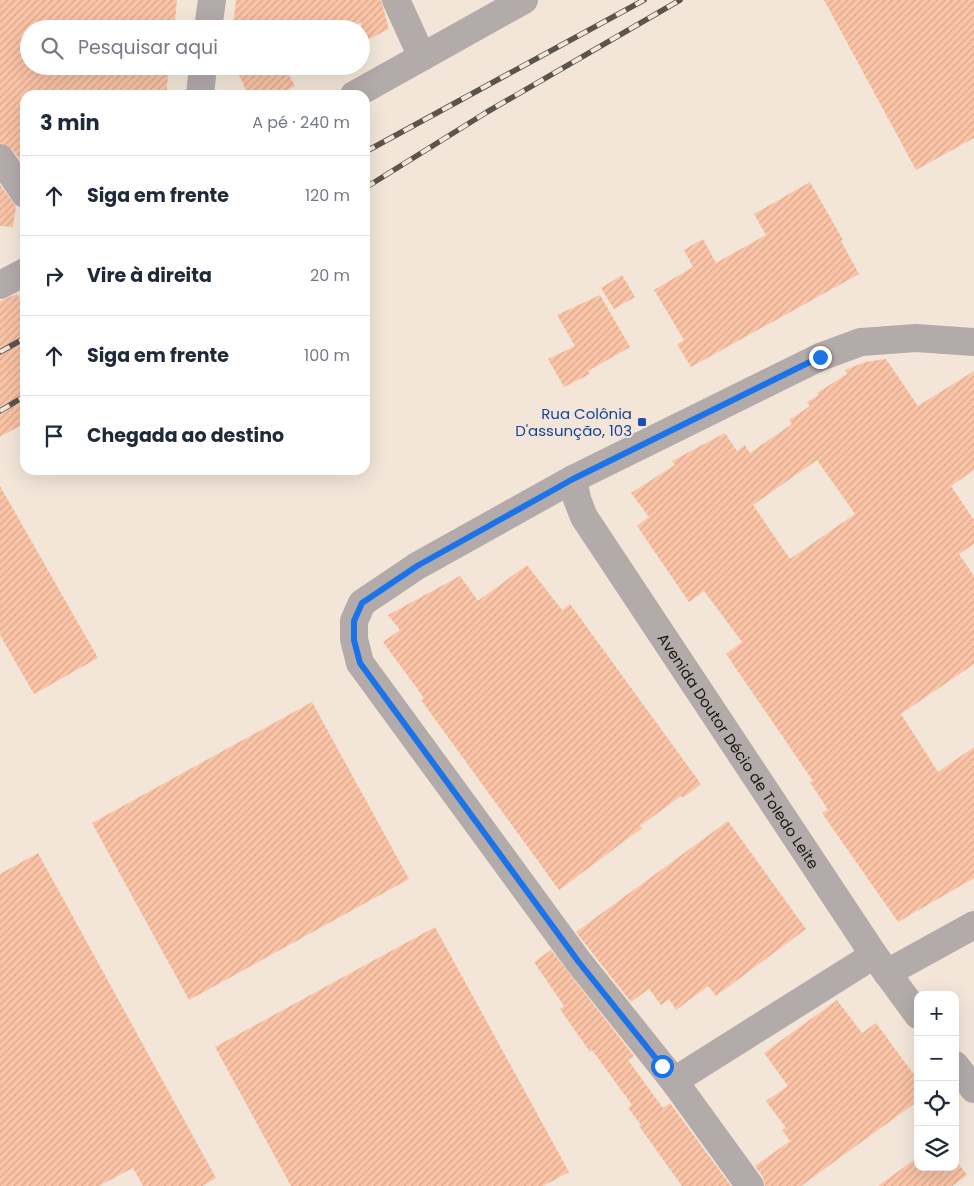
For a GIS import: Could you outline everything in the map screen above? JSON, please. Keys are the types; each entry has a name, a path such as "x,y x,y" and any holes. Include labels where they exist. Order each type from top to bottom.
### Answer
{"street":[{"path":"209,20 212,0"},
{"path":"396,0 422,57"},
{"path":"363,90 524,0"},
{"path":"201,90 202,75"},
{"path":"0,158 20,187"},
{"path":"0,285 20,275"},
{"path":"750,1186 674,1081 578,961 360,663 354,640 354,621 362,603 417,566 573,479 820,357 861,342 916,338 974,342"},
{"name":"Avenida Doutor Décio de Toledo Leite","path":"573,479 577,499 584,517 880,964 914,1010"},
{"path":"674,1081 880,964 974,925"},
{"path":"959,1069 974,1090"}],"building":[{"path":"0,0 177,0 175,20 20,20 20,75 168,75 167,90 20,90 20,160 12,149 0,143"},
{"path":"236,0 381,0 389,29 370,38 370,20 234,20"},
{"path":"824,0 974,0 974,138 916,170"},
{"path":"239,75 289,75 295,86 287,90 246,90"},
{"path":"810,182 843,240 841,241 859,274 691,367 677,344 684,340 654,290 693,267 684,250 703,239 716,263 766,235 754,214"},
{"path":"0,185 16,206 13,227 0,226"},
{"path":"622,275 635,297 614,309 601,288"},
{"path":"17,294 20,299 20,426 0,437 0,301"},
{"path":"600,295 630,347 588,371 590,374 564,387 548,359 575,346 557,315"},
{"path":"886,359 918,406 974,371 974,470 951,486 974,520 974,544 959,554 974,576 974,664 901,714 938,772 974,747 974,878 898,922 822,813 828,810 810,782 813,781 726,654 742,642 704,591 689,602 637,526 649,517 631,493 675,465 672,461 725,433 737,451 745,445 750,453 792,424 789,420 810,406 807,402 819,395 817,393 847,374 845,370 865,362","holes":["817,460 855,514 790,559 753,505"]},
{"path":"0,486 98,658 34,694 0,635"},
{"path":"527,565 562,610 570,604 701,784 640,826 642,828 559,890 421,700 424,698 383,642 400,630 388,615 460,576 478,601"},
{"path":"312,702 409,879 189,1000 92,823"},
{"path":"728,821 806,929 716,996 708,986 676,1010 669,999 661,1005 649,989 631,1002 576,932"},
{"path":"38,853 216,1178 202,1186 143,1186 133,1168 99,1186 0,1186 0,874"},
{"path":"435,927 569,1172 543,1186 291,1186 215,1047"},
{"path":"551,950 634,1056 628,1060 663,1108 670,1103 731,1186 682,1186 639,1126 641,1125 628,1108 632,1105 592,1050 590,1052 560,1009 564,1006 534,962"},
{"path":"837,1000 862,1033 876,1023 914,1075 914,1104 801,1186 765,1186 763,1177 755,1166 790,1141 782,1130 786,1128 766,1101 788,1086 764,1053"},
{"path":"914,1160 914,1171 959,1171 959,1164 967,1175 952,1186 878,1186"}],"railway":[{"path":"370,149 644,0"},
{"path":"370,185 487,112 680,0"},
{"path":"0,352 20,341"},
{"path":"0,411 20,399"}],"place":[{"name":"Rua Colônia D'assunção, 103","path":"642,422"}],"route":[{"path":"662,1066 578,961 360,663 354,640 354,621 362,603 417,566 573,479 820,357"}]}
